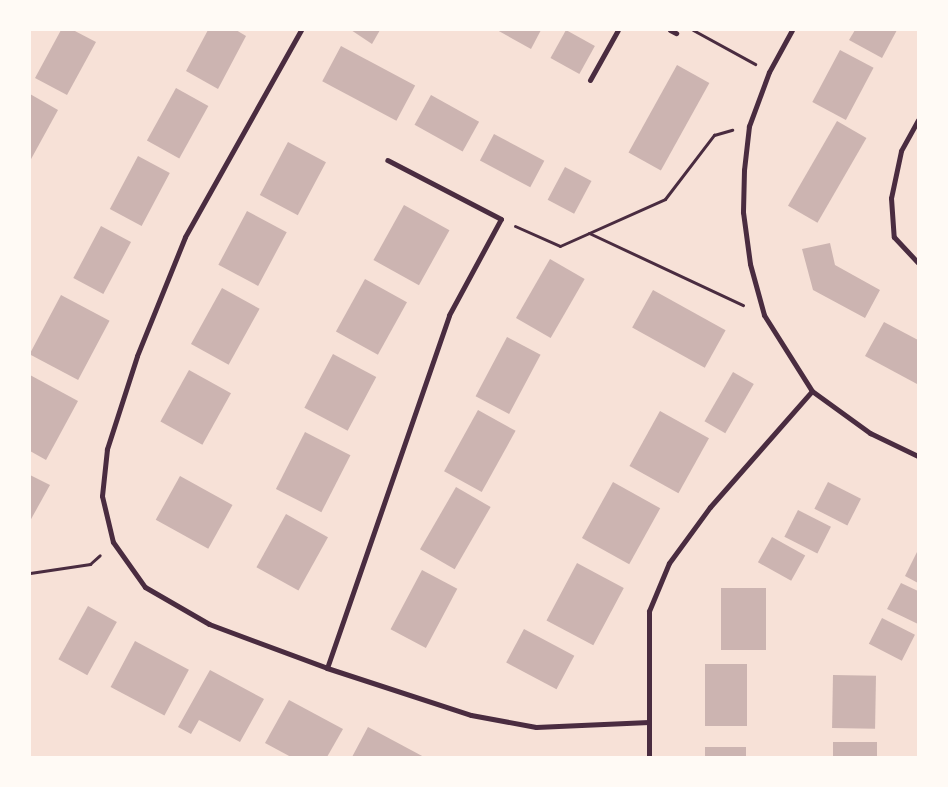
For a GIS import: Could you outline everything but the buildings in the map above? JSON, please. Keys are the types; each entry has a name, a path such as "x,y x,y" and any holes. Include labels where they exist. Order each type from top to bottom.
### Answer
{"street":[{"path":"301,30 186,237 136,356 107,449 102,496 113,542 145,587 209,624 327,668 470,715 536,727 649,722"},
{"path":"590,80 618,30"},
{"path":"670,30 676,33"},
{"path":"792,30 769,72 749,126 743,212 750,264 764,315 812,391 870,433 918,456"},
{"path":"918,120 901,151 891,198 894,237 918,263"},
{"path":"327,668 449,315 501,219 387,160"},
{"path":"649,757 649,611 670,563 710,507 812,391"}],"path":[{"path":"693,30 769,72"},
{"path":"501,219 560,246 665,199 714,135 749,126"},
{"path":"589,233 764,315"},
{"path":"30,574 90,564 113,542"}]}
